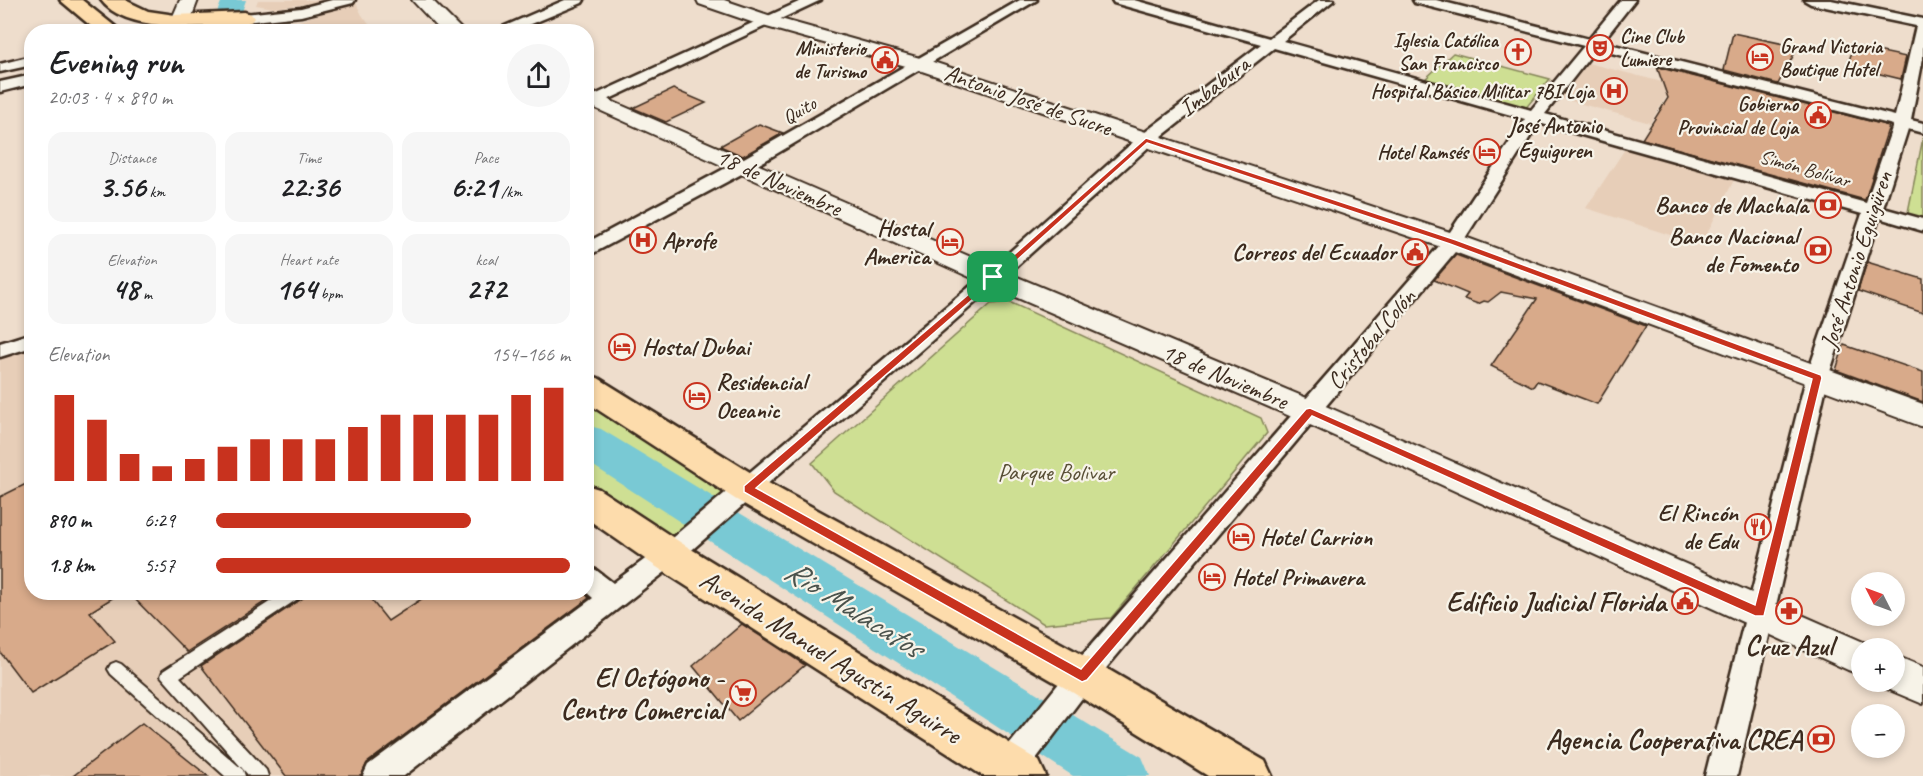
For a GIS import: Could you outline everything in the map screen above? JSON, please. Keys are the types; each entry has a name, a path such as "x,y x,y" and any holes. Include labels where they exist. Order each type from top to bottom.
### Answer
{"main road":[{"path":"70,0 102,24"},
{"path":"111,0 145,17 168,24"},
{"path":"208,24 249,20"},
{"path":"594,391 746,491 1077,683 1249,776"},
{"name":"Avenida Manuel Agustín Aguirre","path":"594,504 1014,770"}],"street":[{"path":"179,24 189,0"},
{"path":"420,0 446,24"},
{"path":"518,24 577,0"},
{"name":"Antonio José de Sucre","path":"706,0 770,22 921,64 1453,242 1923,416"},
{"path":"594,98 770,22 814,0"},
{"name":"Quito","path":"594,247 743,166 1030,0"},
{"name":"Simón Bolívar","path":"1119,0 1923,225"},
{"name":"Imbabura","path":"379,776 673,552 993,277 1146,140 1327,0"},
{"path":"1420,0 1923,128"},
{"name":"Cristobal Colón","path":"1014,770 1077,683 1453,242 1535,116 1628,0"},
{"path":"1811,0 1923,24"},
{"path":"249,20 343,2"},
{"name":"José Antonio Eguigüren","path":"1720,776 1817,378 1902,122 1923,24"},
{"path":"0,68 24,62"},
{"path":"0,87 24,81"},
{"name":"18 de Noviembre","path":"594,102 993,277 1310,412 1851,653"},
{"path":"0,350 24,342"},
{"path":"594,584 613,598"},
{"path":"1905,678 1923,686"}],"lane":[{"path":"260,776 169,676 285,600"},
{"path":"116,669 237,776"}],"shaded area":[{"path":"258,0 339,0 274,8 256,5"},
{"path":"355,1 369,24 291,24"},
{"name":"Hospital Básico Militar 7BI Loja","path":"1580,61 1674,85 1650,123 1553,96"},
{"path":"1627,146 1736,176 1701,245 1586,208"},
{"path":"24,351 24,600 594,600 594,591 605,600 374,776 0,776 0,358"}],"green space":[{"path":"1453,53 1550,79 1524,110 1423,81"},
{"path":"1923,138 1923,221 1907,217"},
{"name":"Parque Bolivar","path":"1009,302 1261,418 1267,433 1111,618 1044,624 834,491 812,463 991,304"},
{"path":"594,392 747,489 669,554 594,503"}],"building":[{"name":"Grand Victoria Boutique Hotel","path":"1733,33 1798,47 1778,84 1724,70"},
{"path":"1854,46 1906,57 1901,79 1847,66"},
{"path":"1657,67 1889,126 1865,200 1642,139 1668,98"},
{"path":"673,89 706,103 666,122 633,108"},
{"path":"759,124 783,133 743,156 720,146"},
{"path":"1456,255 1646,326 1597,404 1537,381 1533,387 1491,366 1537,299 1501,292 1488,302 1478,304 1464,299 1468,294 1434,280"},
{"path":"1867,262 1923,279 1923,313 1858,291"},
{"path":"1844,345 1923,372 1923,402 1836,370"},
{"path":"24,485 24,600 109,600 90,612 115,641 31,693 0,652 0,497"},
{"path":"136,600 268,600 187,652"},
{"path":"300,600 371,600 388,621 420,600 586,600 367,763 361,776 286,776 201,666"},
{"name":"El Octógono - Centro Comercial","path":"742,624 805,665 738,721 693,666"},
{"path":"142,723 208,776 73,776"}],"waterway":[{"name":"Rio Malacatos","path":"225,24 234,0"},
{"name":"Rio Malacatos","path":"594,445 1122,776"}],"place":[{"name":"Cine Club Lumiere","path":"1600,48"},
{"name":"Iglesia Católica San Francisco","path":"1518,52"},
{"name":"Grand Victoria Boutique Hotel","path":"1760,57"},
{"name":"Ministerio de Turismo","path":"885,60"},
{"name":"Hospital Básico Militar 7BI Loja","path":"1614,91"},
{"name":"Gobierno Provincial de Loja","path":"1818,115"},
{"name":"Hotel Ramsés","path":"1487,152"},
{"name":"Banco de Machala","path":"1828,205"},
{"name":"Aprofe","path":"643,240"},
{"name":"Hostal America","path":"950,242"},
{"name":"Banco Nacional de Fomento","path":"1818,250"},
{"name":"Correos del Ecuador","path":"1415,252"},
{"name":"Hostal Dubai","path":"622,347"},
{"name":"Residencial Oceanic","path":"697,396"},
{"name":"El Rincón de Edu","path":"1758,527"},
{"name":"Hotel Carrion","path":"1241,537"},
{"name":"Hotel Primavera","path":"1212,577"},
{"name":"Edificio Judicial Florida","path":"1685,601"},
{"name":"Cruz Azul","path":"1789,611"},
{"name":"El Octógono - Centro Comercial","path":"743,693"},
{"name":"Agencia Cooperativa CREA","path":"1821,739"}],"district":[{"name":"José Antonio Eguiguren","path":"1555,138"}],"route":[{"path":"1146,140 1453,242 1817,378 1760,612 1310,412 1082,676 748,489 993,277 1146,140"}]}
